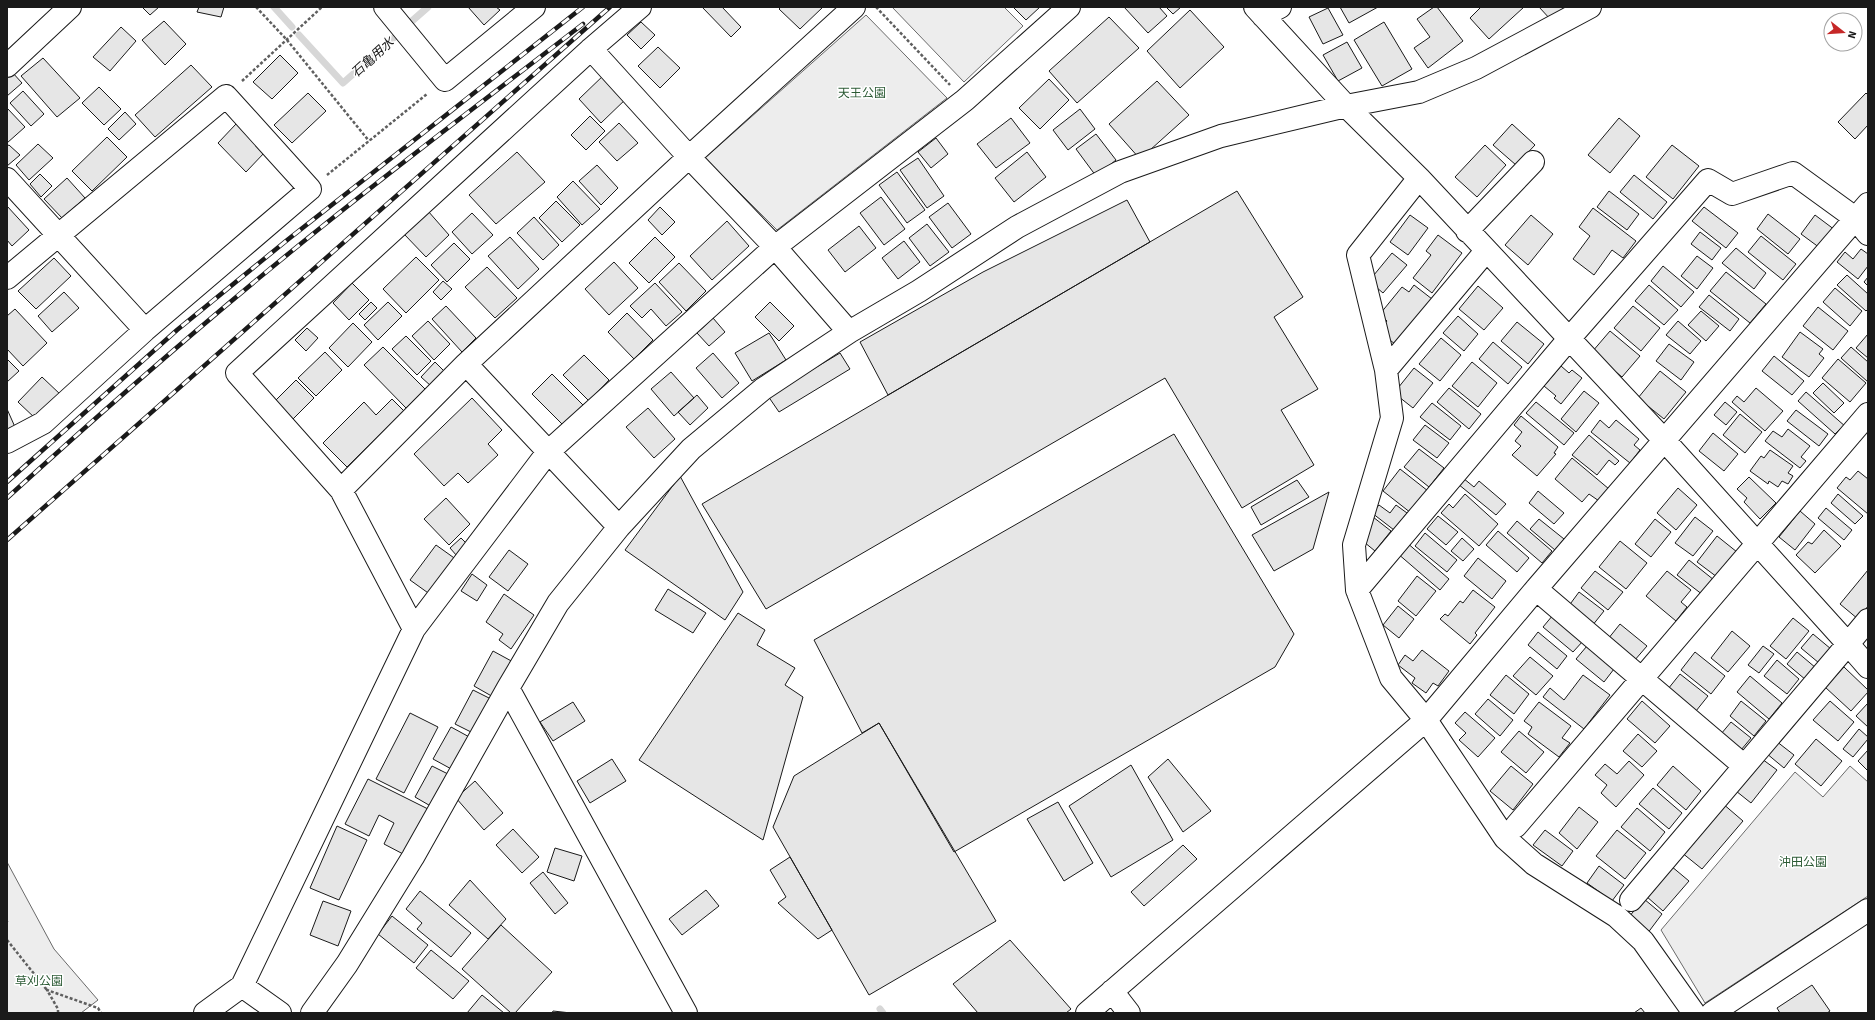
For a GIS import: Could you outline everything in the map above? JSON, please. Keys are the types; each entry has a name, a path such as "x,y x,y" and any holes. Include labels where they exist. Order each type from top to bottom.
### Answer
{"street":[{"path":"7,66 70,7"},
{"path":"385,7 445,80 534,7"},
{"path":"414,629 341,490 237,373 591,49 640,7"},
{"path":"341,490 466,364 689,157 854,7"},
{"path":"205,1013 242,986 414,629 548,452 775,247 965,100 1069,7"},
{"path":"312,1013 347,964 413,857 508,688 558,603 619,527 691,449 763,389 849,332 919,291 1017,227 1120,172 1221,136 1346,106 1419,92 1476,68 1590,7"},
{"path":"1266,10 1346,106 1419,178 1568,340 1665,441 1868,667"},
{"path":"591,49 689,157 775,247 849,332"},
{"path":"7,278 226,96 310,189 145,330 43,423 7,442"},
{"path":"1467,231 1533,162"},
{"path":"1087,1013 1426,720 1536,589 1665,441 1864,218 1793,172 1732,194 1708,180 1568,340 1357,590"},
{"path":"1419,178 1358,255 1386,370 1392,418 1354,545 1357,590 1391,678 1426,720 1505,838 1534,864 1616,916 1638,936 1694,1013"},
{"path":"7,179 145,330"},
{"path":"1386,370 1486,251"},
{"path":"466,364 619,527"},
{"path":"1516,826 1868,414"},
{"path":"1536,589 1743,765"},
{"path":"1631,900 1743,765 1868,620"},
{"path":"508,688 686,1013"},
{"path":"1712,1013 1868,910"},
{"path":"242,986 280,1013"},
{"path":"1112,991 1129,1013"}],"path":[{"path":"256,7 287,40 369,141"},
{"path":"226,96 322,7"},
{"path":"876,7 965,100"},
{"path":"310,189 445,80"},
{"path":"7,940 47,990 58,1009 58,1013"},
{"path":"47,990 98,1008 102,1013"}],"green space":[{"path":"892,7 1004,7 1023,26 964,82"},
{"name":"天王公園","path":"866,15 947,98 777,230 705,158"},
{"name":"沖田公園","path":"1850,766 1868,782 1868,896 1705,1003 1661,930 1795,772 1823,797"},
{"name":"草刈公園","path":"7,862 54,949 98,1000 81,1013 7,1013"}],"building":[{"path":"142,7 159,7 150,15"},
{"path":"199,7 224,7 221,17 197,12"},
{"path":"468,7 496,7 500,10 484,25"},
{"path":"702,7 722,7 741,27 731,37"},
{"path":"781,7 823,7 800,29 779,9"},
{"path":"1013,7 1040,7 1026,20"},
{"path":"1124,7 1159,7 1167,16 1148,33"},
{"path":"1166,7 1181,7 1173,14"},
{"path":"1340,7 1378,7 1349,23"},
{"path":"1434,7 1437,7 1463,41 1428,68 1414,48 1430,37 1417,19"},
{"path":"1481,7 1524,7 1489,39 1470,18"},
{"path":"1539,7 1565,7 1551,20"},
{"path":"1328,8 1343,35 1323,44 1309,17"},
{"path":"1190,10 1224,47 1180,88 1147,51"},
{"path":"1109,17 1139,48 1077,103 1049,71"},
{"path":"164,21 186,44 165,65 142,40"},
{"path":"641,22 655,35 641,49 627,35"},
{"path":"1384,22 1412,69 1382,86 1354,40"},
{"path":"121,27 136,41 110,71 93,57"},
{"path":"1347,42 1362,68 1338,81 1323,55"},
{"path":"658,47 680,68 660,88 638,66"},
{"path":"280,55 298,73 272,99 253,82"},
{"path":"43,58 80,98 57,117 21,76"},
{"path":"191,65 212,87 155,137 135,115"},
{"path":"12,72 22,83 7,96 7,77"},
{"path":"607,72 629,96 601,123 579,99"},
{"path":"1049,79 1069,100 1040,129 1019,108"},
{"path":"1157,81 1189,115 1140,159 1109,124"},
{"path":"99,87 121,109 104,125 82,103"},
{"path":"23,91 44,114 31,126 10,103"},
{"path":"308,93 326,111 292,143 274,125"},
{"path":"1866,93 1868,95 1868,125 1855,139 1838,122"},
{"path":"7,108 25,127 7,143"},
{"path":"1080,109 1095,129 1068,150 1053,130"},
{"path":"125,112 136,124 119,140 108,129"},
{"path":"590,116 605,131 586,150 571,135"},
{"path":"1011,118 1030,143 996,168 977,144"},
{"path":"1619,118 1640,136 1610,173 1588,155"},
{"path":"619,123 638,143 617,161 599,142"},
{"path":"236,124 265,152 246,172 218,143"},
{"path":"1512,124 1535,145 1516,165 1493,145"},
{"path":"1096,134 1116,160 1096,176 1076,149"},
{"path":"107,137 127,157 92,191 72,171"},
{"path":"936,138 948,154 931,168 918,152"},
{"path":"38,144 53,158 29,180 16,165"},
{"path":"9,145 20,155 7,166 7,146"},
{"path":"1485,145 1506,165 1477,197 1455,177"},
{"path":"1672,145 1699,166 1673,199 1646,177"},
{"path":"517,152 545,182 496,224 469,195"},
{"path":"1027,152 1046,177 1014,202 995,178"},
{"path":"918,158 944,196 927,208 900,170"},
{"path":"597,165 618,188 601,205 579,181"},
{"path":"897,172 925,210 907,223 879,185"},
{"path":"40,174 52,186 41,197 30,184"},
{"path":"1634,175 1667,202 1653,219 1620,192"},
{"path":"67,178 85,198 62,218 44,199"},
{"path":"573,181 600,209 582,225 557,197"},
{"path":"1237,191 1303,297 1274,317 1318,389 1281,410 1314,465 1242,508 1165,378 766,609 702,504"},
{"path":"1609,191 1639,214 1627,230 1597,207"},
{"path":"881,197 905,229 884,245 860,213"},
{"path":"1127,200 1150,242 888,395 860,342 983,272"},
{"path":"556,201 580,225 562,242 539,218"},
{"path":"948,203 971,234 952,248 929,217"},
{"path":"7,206 29,230 12,246 7,240"},
{"path":"660,207 675,222 662,235 648,220"},
{"path":"1704,207 1738,233 1726,248 1692,221"},
{"path":"1593,208 1636,241 1623,258 1612,250 1594,275 1573,259 1590,236 1579,227"},
{"path":"428,211 449,235 426,257 404,234"},
{"path":"472,213 493,235 472,254 452,232"},
{"path":"1768,214 1800,239 1788,254 1757,229"},
{"path":"1410,215 1428,228 1408,255 1390,242"},
{"path":"1531,215 1553,234 1528,265 1505,245"},
{"path":"1815,215 1835,230 1820,248 1801,234"},
{"path":"534,217 559,245 543,260 517,233"},
{"path":"727,221 749,246 712,280 690,256"},
{"path":"927,224 949,252 930,266 909,238"},
{"path":"859,226 876,248 845,272 828,250"},
{"path":"1700,232 1721,248 1712,260 1691,244"},
{"path":"1438,235 1462,253 1432,293 1413,278 1431,255 1426,251"},
{"path":"1761,236 1796,264 1783,280 1748,252"},
{"path":"510,237 539,269 518,289 488,256"},
{"path":"655,237 675,257 649,283 629,263"},
{"path":"904,241 920,262 898,279 882,258"},
{"path":"454,243 470,259 447,282 431,265"},
{"path":"1736,248 1766,273 1754,289 1722,263"},
{"path":"1861,249 1868,254 1868,266 1858,279 1837,262 1845,252 1853,259"},
{"path":"1392,253 1407,265 1383,293 1369,281"},
{"path":"1697,256 1713,268 1697,289 1681,276"},
{"path":"416,257 439,280 406,313 383,289"},
{"path":"54,258 71,276 36,309 18,291"},
{"path":"614,262 638,288 609,315 585,289"},
{"path":"679,263 706,291 686,311 659,282"},
{"path":"1663,266 1694,292 1681,307 1651,281"},
{"path":"487,267 517,298 495,318 465,287"},
{"path":"1726,272 1766,304 1750,323 1710,291"},
{"path":"1847,275 1868,294 1868,309 1866,311 1837,285"},
{"path":"1868,277 1868,286 1864,282"},
{"path":"443,281 452,289 441,300 433,292"},
{"path":"352,283 369,300 349,320 333,303"},
{"path":"655,283 682,312 666,326 651,309 642,318 630,306"},
{"path":"1414,285 1432,299 1395,344 1378,331 1387,321 1380,314 1402,287 1409,292"},
{"path":"1649,285 1678,310 1664,325 1635,301"},
{"path":"1478,286 1503,308 1484,330 1459,309"},
{"path":"1835,288 1862,311 1850,326 1823,302"},
{"path":"64,292 79,308 52,332 38,316"},
{"path":"1709,295 1739,319 1730,331 1699,307"},
{"path":"371,302 377,308 365,320 359,314"},
{"path":"388,302 402,316 378,340 364,325"},
{"path":"770,302 794,326 779,341 755,317"},
{"path":"446,306 476,338 462,352 432,319"},
{"path":"1633,306 1660,328 1641,351 1614,328"},
{"path":"1818,307 1848,331 1833,350 1803,326"},
{"path":"15,309 47,343 23,366 7,349 7,316"},
{"path":"1701,311 1719,326 1706,341 1688,325"},
{"path":"627,313 653,340 634,359 608,332"},
{"path":"1458,316 1478,334 1464,351 1443,333"},
{"path":"713,318 725,332 709,346 697,333"},
{"path":"428,321 450,344 434,360 412,336"},
{"path":"1678,321 1701,341 1690,354 1666,335"},
{"path":"1517,322 1544,344 1528,364 1501,341"},
{"path":"353,323 372,342 348,367 329,348"},
{"path":"307,328 318,338 306,351 295,340"},
{"path":"1610,331 1640,356 1622,377 1592,352"},
{"path":"1800,332 1823,349 1819,354 1824,358 1809,377 1782,357"},
{"path":"769,333 786,360 752,381 735,353"},
{"path":"1868,334 1868,358 1856,348"},
{"path":"406,336 431,361 417,375 392,349"},
{"path":"1441,338 1461,355 1440,381 1419,364"},
{"path":"1493,342 1522,367 1508,384 1479,359"},
{"path":"1669,344 1694,362 1681,380 1656,361"},
{"path":"383,347 425,389 406,408 364,365"},
{"path":"1851,347 1868,362 1868,382 1841,358"},
{"path":"325,352 342,370 316,396 298,378"},
{"path":"713,353 739,383 722,398 696,368"},
{"path":"840,353 850,369 779,412 768,396"},
{"path":"584,355 609,380 589,401 563,375"},
{"path":"1774,356 1804,381 1792,395 1762,371"},
{"path":"7,359 19,371 7,382"},
{"path":"1838,359 1866,383 1850,402 1822,378"},
{"path":"435,362 445,372 431,386 421,377"},
{"path":"1472,362 1497,383 1478,407 1452,386"},
{"path":"1561,366 1569,373 1572,370 1582,378 1561,404 1554,398 1556,396 1544,386"},
{"path":"1414,368 1433,383 1413,408 1394,393"},
{"path":"1660,371 1686,392 1664,419 1638,398"},
{"path":"671,372 694,398 674,416 651,389"},
{"path":"552,374 585,407 565,427 532,394"},
{"path":"42,377 61,395 36,419 18,402"},
{"path":"296,380 314,398 293,419 275,401"},
{"path":"1823,383 1844,403 1834,413 1813,393"},
{"path":"1449,388 1481,414 1469,429 1437,402"},
{"path":"1756,388 1783,411 1765,431 1732,402 1737,396 1744,402"},
{"path":"1584,391 1599,403 1576,432 1561,419"},
{"path":"1806,392 1846,427 1843,431 1840,429 1835,434 1798,401"},
{"path":"697,395 708,408 690,425 678,412"},
{"path":"472,398 502,430 488,444 498,455 468,483 458,473 444,486 414,454"},
{"path":"392,399 404,411 347,467 323,443 364,402 376,415"},
{"path":"1536,402 1574,433 1564,445 1526,413"},
{"path":"1725,402 1737,412 1726,425 1714,415"},
{"path":"1432,403 1461,426 1450,440 1420,417"},
{"path":"648,408 675,439 654,458 626,427"},
{"path":"7,409 15,427 7,430"},
{"path":"1796,410 1828,434 1819,446 1787,421"},
{"path":"1740,414 1762,432 1745,453 1723,435"},
{"path":"1521,416 1558,447 1554,453 1556,454 1537,476 1512,455 1521,446 1515,441 1522,432 1514,425"},
{"path":"1600,420 1609,428 1616,420 1639,439 1634,445 1640,450 1630,463 1591,432"},
{"path":"1425,425 1449,443 1437,458 1413,440"},
{"path":"1788,429 1810,446 1801,457 1806,461 1800,468 1765,441 1773,431 1782,437"},
{"path":"1713,433 1738,454 1724,471 1699,451"},
{"path":"1174,434 1294,634 1275,667 954,852 879,723 862,733 814,640"},
{"path":"1589,435 1619,461 1615,465 1609,460 1597,475 1572,455"},
{"path":"1419,449 1444,468 1429,487 1404,467"},
{"path":"1770,450 1793,466 1788,473 1793,476 1788,484 1782,481 1778,487 1769,481 1768,484 1750,471 1761,456 1764,458"},
{"path":"1572,458 1609,489 1599,501 1589,494 1582,502 1555,479"},
{"path":"1400,469 1428,491 1411,513 1383,491"},
{"path":"1858,471 1868,479 1868,514 1837,488 1846,477 1850,480"},
{"path":"680,476 743,592 725,620 625,550"},
{"path":"1749,477 1776,503 1760,519 1744,502 1747,498 1737,489"},
{"path":"1463,478 1474,487 1479,481 1506,504 1496,515 1458,484"},
{"path":"1297,480 1309,497 1261,525 1251,507"},
{"path":"1678,488 1697,505 1676,530 1657,513"},
{"path":"1538,491 1564,513 1554,524 1529,503"},
{"path":"1329,492 1313,549 1274,571 1252,535"},
{"path":"1465,494 1498,524 1479,546 1441,513 1449,504 1453,508"},
{"path":"1838,494 1863,516 1855,524 1831,503"},
{"path":"446,498 470,524 449,545 424,519"},
{"path":"1379,505 1390,513 1396,505 1407,513 1394,530 1372,513"},
{"path":"1826,508 1852,530 1844,540 1818,518"},
{"path":"1800,511 1815,524 1795,550 1779,537"},
{"path":"1438,516 1458,532 1446,545 1427,529"},
{"path":"1373,517 1391,531 1375,551 1364,542"},
{"path":"1695,517 1713,531 1693,556 1675,543"},
{"path":"1539,519 1564,539 1555,550 1530,529"},
{"path":"1655,519 1671,532 1651,557 1635,544"},
{"path":"1517,521 1552,551 1542,563 1507,533"},
{"path":"1824,530 1841,546 1815,573 1796,555 1808,542 1812,544"},
{"path":"1498,531 1529,558 1517,572 1486,545"},
{"path":"1425,533 1457,560 1447,572 1415,546"},
{"path":"1717,536 1737,552 1717,577 1697,562"},
{"path":"461,538 469,546 457,556 450,548"},
{"path":"1462,538 1474,549 1463,561 1451,551"},
{"path":"1620,541 1647,563 1626,589 1599,567"},
{"path":"1406,542 1449,579 1440,590 1397,553"},
{"path":"436,545 457,560 431,595 410,580"},
{"path":"509,550 528,564 508,591 489,577"},
{"path":"1478,558 1506,581 1492,599 1464,576"},
{"path":"1689,560 1714,580 1703,595 1677,575"},
{"path":"1868,570 1868,606 1858,619 1840,604"},
{"path":"1595,571 1623,592 1608,610 1581,588"},
{"path":"1667,571 1691,590 1681,602 1687,607 1676,621 1646,596"},
{"path":"472,574 487,585 477,601 461,591"},
{"path":"1417,576 1436,591 1416,616 1398,601"},
{"path":"668,589 706,613 693,633 655,610"},
{"path":"1473,590 1495,607 1475,633 1477,635 1470,644 1440,619 1445,614 1448,616 1460,601 1463,603"},
{"path":"1579,592 1604,611 1592,626 1568,607"},
{"path":"504,594 534,615 511,649 499,640 503,634 486,622"},
{"path":"1398,606 1414,619 1399,638 1383,625"},
{"path":"738,613 765,630 757,645 795,668 785,685 803,697 763,840 639,760"},
{"path":"1553,615 1583,641 1573,652 1543,627"},
{"path":"1793,618 1809,631 1786,659 1770,646"},
{"path":"1620,624 1647,646 1634,661 1608,639"},
{"path":"1732,631 1750,646 1728,672 1711,658"},
{"path":"1538,632 1567,656 1557,669 1528,645"},
{"path":"1813,634 1831,649 1819,663 1801,648"},
{"path":"1587,646 1614,669 1604,682 1576,659"},
{"path":"1763,646 1774,654 1759,673 1748,665"},
{"path":"1422,650 1449,671 1438,686 1433,683 1426,693 1412,683 1415,678 1398,665 1405,655 1413,661"},
{"path":"493,651 515,663 495,698 474,686"},
{"path":"1695,652 1725,676 1711,694 1681,670"},
{"path":"1797,652 1816,668 1806,680 1787,664"},
{"path":"1530,657 1553,676 1536,695 1513,676"},
{"path":"1777,660 1799,679 1787,694 1764,676"},
{"path":"1844,667 1868,690 1868,692 1851,711 1825,687"},
{"path":"1680,674 1708,696 1696,711 1668,689"},
{"path":"1506,675 1529,694 1514,714 1490,695"},
{"path":"1583,675 1610,695 1584,729 1543,697 1550,688 1564,700"},
{"path":"1750,676 1782,703 1769,719 1737,692"},
{"path":"473,690 493,700 475,734 455,724"},
{"path":"1488,699 1513,720 1500,736 1475,714"},
{"path":"1642,701 1670,726 1655,743 1627,719"},
{"path":"1741,701 1766,721 1754,736 1730,716"},
{"path":"1830,701 1854,722 1838,741 1813,720"},
{"path":"573,702 585,721 553,741 540,722"},
{"path":"1539,702 1571,726 1562,738 1570,743 1559,757 1528,734 1532,727 1524,721"},
{"path":"1868,703 1868,727 1856,716"},
{"path":"1465,712 1495,738 1478,757 1459,740 1466,733 1455,723"},
{"path":"410,713 438,727 404,793 376,779"},
{"path":"1731,722 1751,738 1741,750 1721,734"},
{"path":"879,723 996,921 869,995 773,827 794,776"},
{"path":"451,727 473,739 455,771 433,759"},
{"path":"1859,729 1868,737 1868,739 1853,757 1843,749"},
{"path":"1519,731 1544,752 1526,773 1501,752"},
{"path":"1638,734 1657,751 1642,767 1623,751"},
{"path":"1816,739 1842,761 1821,786 1795,764"},
{"path":"1776,741 1794,755 1784,768 1766,753"},
{"path":"1868,750 1868,771 1858,761"},
{"path":"612,759 626,781 590,803 577,781"},
{"path":"1168,759 1211,811 1183,832 1148,777"},
{"path":"1762,759 1777,770 1751,803 1736,791"},
{"path":"1629,761 1644,775 1616,807 1601,793 1607,785 1595,775 1605,764 1617,774"},
{"path":"1131,765 1173,840 1111,877 1069,806"},
{"path":"432,766 452,776 434,808 415,797"},
{"path":"1511,766 1533,784 1513,810 1490,791"},
{"path":"1673,766 1701,791 1686,810 1657,785"},
{"path":"368,779 428,809 405,855 384,844 394,823 379,815 369,836 345,824"},
{"path":"475,781 503,813 484,830 456,798"},
{"path":"1653,788 1682,813 1669,829 1639,804"},
{"path":"1058,802 1093,863 1064,881 1027,819"},
{"path":"1722,803 1743,821 1702,869 1681,852"},
{"path":"1579,807 1598,822 1577,849 1559,833"},
{"path":"1637,808 1665,832 1650,851 1621,827"},
{"path":"337,826 367,840 339,900 310,888"},
{"path":"513,829 539,857 522,873 496,845"},
{"path":"1545,830 1573,851 1562,866 1533,845"},
{"path":"1617,830 1646,853 1625,879 1596,856"},
{"path":"1183,845 1197,859 1144,906 1131,892"},
{"path":"555,848 582,856 574,881 547,872"},
{"path":"790,857 832,930 818,939 778,903 786,897 770,870"},
{"path":"1599,866 1624,885 1612,901 1587,883"},
{"path":"1671,866 1689,881 1663,911 1646,896"},
{"path":"543,872 568,903 555,914 530,883"},
{"path":"470,880 506,919 488,939 449,905"},
{"path":"706,890 719,906 682,935 669,919"},
{"path":"420,891 471,933 451,957 417,929 422,923 406,909"},
{"path":"1644,899 1662,914 1647,934 1628,918"},
{"path":"323,901 351,911 338,946 310,935"},
{"path":"392,916 428,945 414,963 378,934"},
{"path":"501,925 552,972 515,1013 511,1013 462,969"},
{"path":"1010,940 1071,1009 1066,1013 978,1013 953,984"},
{"path":"431,950 469,981 453,999 416,968"},
{"path":"1812,985 1830,1011 1827,1013 1780,1013 1777,1008"},
{"path":"482,995 504,1013 467,1013"},
{"path":"1641,1008 1645,1013 1634,1013"},
{"path":"553,1011 571,1013 552,1013"}],"waterway":[{"name":"石亀用水","path":"274,7 292,27"},
{"name":"石亀用水","path":"412,21 428,7"},
{"name":"石亀用水","path":"299,35 343,83 397,35"},
{"path":"880,1009 883,1013"}],"railway":[{"path":"7,482 177,330 286,241 583,7"},
{"path":"7,540 610,7"},
{"path":"7,498 161,361 279,261 583,24"}]}
